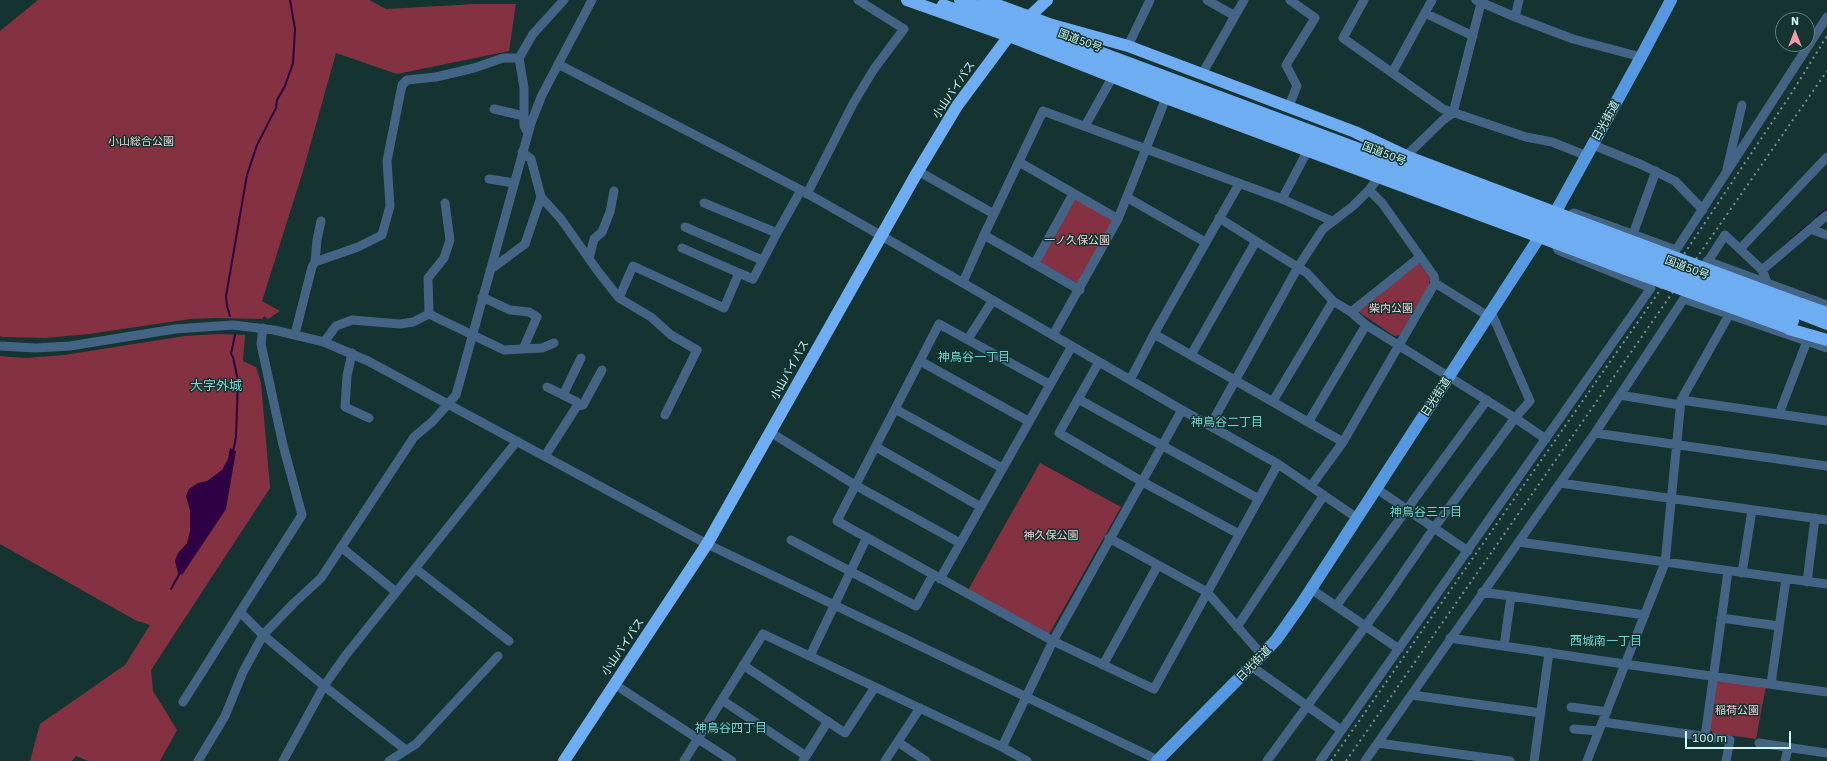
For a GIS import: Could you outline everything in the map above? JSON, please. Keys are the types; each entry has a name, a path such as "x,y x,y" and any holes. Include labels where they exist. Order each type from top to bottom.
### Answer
{"highway":[{"path":"907,0 1009,36 1166,98 1609,263 1795,316 1827,313"},
{"name":"国道50号","path":"931,0 1795,316 1827,324"},
{"name":"国道50号","path":"960,0 1795,316 1827,335"},
{"path":"984,0 1030,17 1128,46 1289,106 1355,132 1406,156 1618,236 1795,316 1827,340"},
{"name":"小山バイパス","path":"564,761 707,544 918,171 957,106 1009,36 1048,0"}],"main road":[{"name":"日光街道","path":"1158,761 1262,656 1287,626 1555,213 1671,0"}],"street":[{"path":"528,133 524,126 524,88 519,58 533,34 564,0"},
{"path":"198,761 225,716 243,672 263,635 321,578 414,438 449,404 456,394 528,133 542,95 592,0"},
{"path":"682,248 754,279 762,260 777,233 804,192 854,102 874,69 904,29 858,0"},
{"path":"1128,46 1150,0"},
{"path":"1207,0 1235,16"},
{"path":"1202,74 1244,0"},
{"path":"1289,106 1297,86 1286,66 1315,18 1290,0"},
{"path":"1364,0 1343,38 1443,110 1526,136 1552,142 1587,156"},
{"path":"1392,73 1432,0"},
{"path":"1514,17 1519,0"},
{"path":"1406,156 1443,120 1453,113 1473,36 1478,2 1573,39 1641,57"},
{"path":"1425,13 1473,36"},
{"path":"1568,218 1574,213 1676,250 1827,17"},
{"path":"315,262 358,247 382,235 390,206 387,161 402,85 407,80 436,77 503,58 519,58"},
{"path":"558,64 804,192 882,236 1278,464 1358,518"},
{"path":"1085,126 1113,76"},
{"path":"1053,335 1080,290 1118,219 1128,198 1166,98"},
{"path":"1725,176 1742,104"},
{"path":"494,109 524,116"},
{"path":"963,282 1043,111 1282,199 1332,221"},
{"path":"1593,145 1675,181 1703,210"},
{"path":"1282,199 1308,150"},
{"path":"522,152 531,159 541,197 561,219 619,298 651,317 671,335 698,350 665,415"},
{"path":"1740,249 1827,157"},
{"path":"1019,162 1118,219"},
{"path":"918,171 994,214"},
{"path":"1633,234 1656,172"},
{"path":"1210,426 1234,380 1298,267 1323,229 1352,206 1369,190 1379,177"},
{"path":"489,180 514,184"},
{"path":"1130,380 1205,242 1239,184"},
{"path":"1311,486 1343,442 1435,282 1434,276 1382,203 1369,190"},
{"path":"589,259 594,239 602,232 610,212 614,191"},
{"path":"1035,263 1073,194"},
{"path":"490,270 525,244 541,197"},
{"path":"1128,198 1205,242"},
{"path":"429,314 428,278 444,258 450,240 445,203"},
{"path":"704,203 777,233"},
{"path":"1759,267 1827,215"},
{"path":"1219,218 1307,273 1333,301 1351,312 1366,325 1487,400 1546,440"},
{"path":"296,334 312,267 315,262 317,240 321,221"},
{"path":"685,227 762,260"},
{"path":"1810,229 1827,235"},
{"path":"984,235 1080,290"},
{"path":"1365,761 1412,696 1450,638 1519,542 1620,396 1725,235 1759,267 1767,282"},
{"path":"1191,355 1256,241"},
{"path":"1320,761 1651,288 1558,250 1555,243"},
{"path":"1351,312 1420,257"},
{"path":"1707,261 1827,305"},
{"path":"619,298 633,266 724,308 739,273"},
{"path":"1267,761 1365,627 1434,528 1515,418 1530,401 1490,314 1435,282"},
{"path":"482,297 510,310 529,312 538,316 523,349"},
{"path":"1684,299 1827,348"},
{"path":"968,339 993,300"},
{"path":"1273,401 1333,301"},
{"path":"429,314 472,336 504,350 542,348 554,343"},
{"path":"324,342 336,326 352,320 400,324 413,322 429,314"},
{"path":"1587,761 1665,563 1681,403 1729,315"},
{"path":"1049,384 939,324 837,521 1053,641 1154,689 1278,464"},
{"path":"0,346 36,348 70,346 198,326 233,325 263,328 296,334 324,342 352,353 449,404 707,544 833,606 1158,761"},
{"path":"1309,421 1366,325"},
{"path":"183,702 302,515 283,445 261,344 263,328"},
{"path":"1154,334 1309,421 1343,442"},
{"path":"1779,414 1807,341"},
{"path":"791,540 916,606 960,544 1028,421 1072,346"},
{"path":"352,353 347,376 345,407 369,418"},
{"path":"563,395 581,358"},
{"path":"920,361 1028,421"},
{"path":"1099,362 1059,433 1141,481 1239,534"},
{"path":"545,456 577,406 583,405 602,370"},
{"path":"547,387 577,402 577,406"},
{"path":"1620,396 1827,421"},
{"path":"1078,400 1259,499"},
{"path":"1336,606 1487,400"},
{"path":"895,409 1002,468"},
{"path":"1002,747 1053,641 1160,446 1182,410"},
{"path":"770,432 855,485 960,544"},
{"path":"1594,432 1827,466"},
{"path":"283,761 324,686 346,655 517,441"},
{"path":"876,447 981,507"},
{"path":"1560,483 1827,520"},
{"path":"1377,489 1468,551"},
{"path":"1237,627 1324,495"},
{"path":"1742,573 1752,510"},
{"path":"1807,582 1815,518"},
{"path":"810,656 867,537"},
{"path":"1109,538 1207,592 1262,656"},
{"path":"1519,542 1827,584"},
{"path":"341,547 396,592"},
{"path":"1102,665 1158,565"},
{"path":"416,569 509,641"},
{"path":"1705,737 1728,571"},
{"path":"1771,684 1786,579"},
{"path":"1311,589 1399,649"},
{"path":"1482,592 1645,614"},
{"path":"1504,646 1510,596"},
{"path":"240,612 263,635 324,686 406,750"},
{"path":"1722,618 1779,626"},
{"path":"684,761 763,634 1002,747 1027,761"},
{"path":"1450,638 1827,692"},
{"path":"1534,761 1549,652"},
{"path":"389,761 416,744 498,656"},
{"path":"743,665 845,733 875,687"},
{"path":"1251,666 1341,730"},
{"path":"614,684 732,761"},
{"path":"1412,696 1541,713"},
{"path":"722,700 804,758 828,721"},
{"path":"885,761 920,708"},
{"path":"1571,708 1606,712"},
{"path":"1574,729 1601,727 1730,740 1726,761"},
{"path":"898,742 926,761"},
{"path":"1378,743 1474,759 1510,761"},
{"path":"1759,744 1827,753"},
{"path":"1785,761 1788,748"}],"green space":[{"name":"小山総合公園","path":"38,0 369,0 386,9 475,4 516,4 509,51 397,74 336,53 303,171 262,301 280,311 268,319 264,316 262,319 190,319 89,334 45,338 3,337 0,336 0,31"},
{"name":"一ノ久保公園","path":"1075,198 1115,220 1079,284 1039,262"},
{"name":"柴内公園","path":"1419,263 1430,278 1429,285 1400,335 1394,336 1359,312 1360,307"},
{"path":"218,334 245,335 243,361 256,367 261,383 270,488 151,670 153,691 177,730 160,761 88,761 76,756 72,761 30,761 40,724 125,665 150,625 135,620 0,544 0,356 26,358 64,355 185,336"},
{"name":"神久保公園","path":"1040,463 1121,507 1049,634 968,590"},
{"name":"稲荷公園","path":"1721,681 1766,686 1756,739 1713,733 1709,728 1716,682"}],"shaded area":[{"path":"230,448 236,451 226,509 182,575 178,573 175,561 178,553 187,543 190,531 190,510 186,496 189,489 198,483 207,481 222,470 228,459"}],"waterway":[{"path":"230,316 226,296 247,175 257,145 276,108 277,100 285,86 293,63 295,29 290,0"},
{"path":"1817,217 1827,209"},
{"path":"1784,246 1811,223"},
{"path":"233,452 236,437 238,381 231,354 235,335"},
{"path":"171,589 181,571"}],"railway":[{"path":"1331,761 1656,296 1791,94 1827,36"},
{"path":"1346,761 1827,71"}],"district":[{"name":"神鳥谷一丁目","path":"974,358"},
{"name":"大字外城","path":"216,386"},
{"name":"神鳥谷二丁目","path":"1227,423"},
{"name":"神鳥谷三丁目","path":"1426,513"},
{"name":"西城南一丁目","path":"1606,642"},
{"name":"神鳥谷四丁目","path":"731,729"}]}
